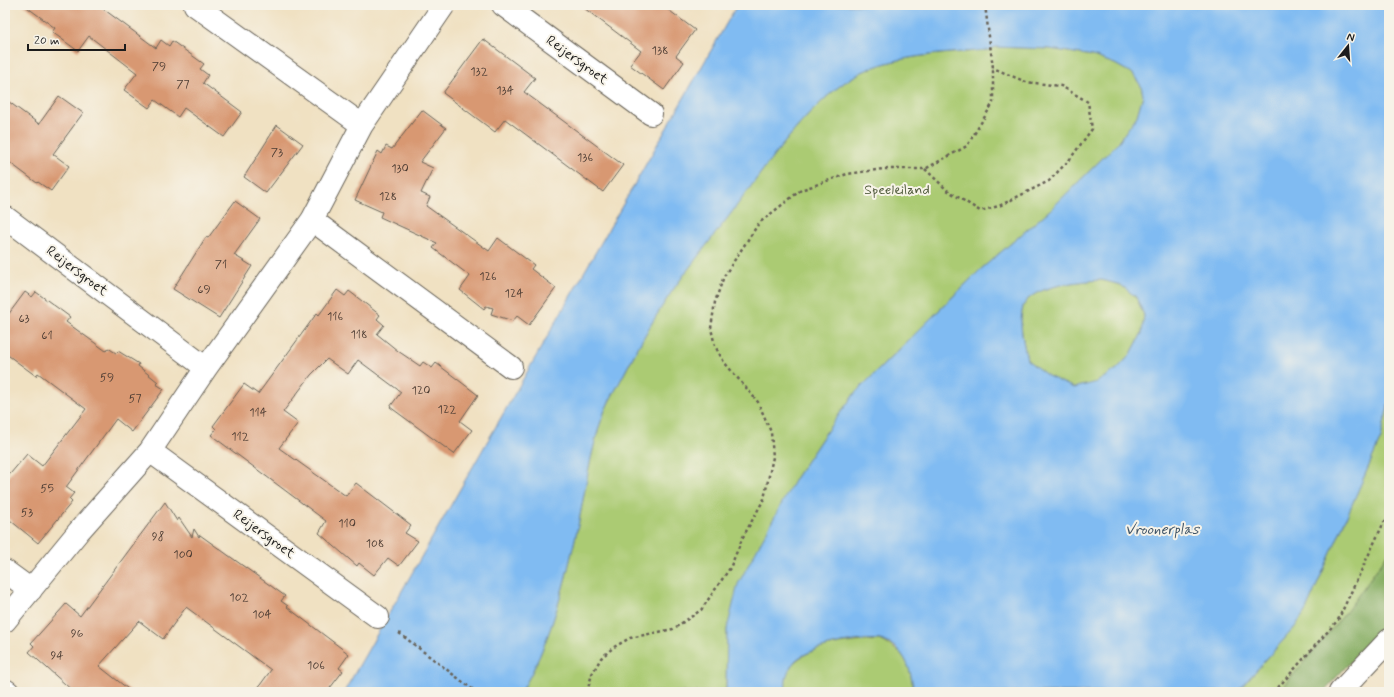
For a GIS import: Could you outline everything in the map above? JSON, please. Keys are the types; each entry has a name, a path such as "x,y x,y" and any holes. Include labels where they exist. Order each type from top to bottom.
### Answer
{"street":[{"path":"195,5 362,125"},
{"path":"5,621 79,531 150,451 206,368 312,220 362,125 444,5"},
{"name":"Reijersgroet","path":"503,5 651,114"},
{"name":"Reijersgroet","path":"5,218 206,368"},
{"path":"312,220 511,366"},
{"name":"Reijersgroet","path":"150,451 378,617"},
{"path":"5,570 31,590"},
{"path":"1340,692 1389,640"}],"path":[{"path":"587,692 595,669 601,658 614,647 630,638 673,629 701,610 730,568 743,537 764,499 773,457 771,432 758,402 724,362 715,346 711,328 715,302 724,276 759,223 801,190 847,174 883,169 925,169 967,146 993,103 993,68 985,5"},
{"path":"925,169 947,190 980,211 999,206 1049,180 1070,159 1092,128 1088,102 1061,86 1026,82 993,68"},
{"path":"1274,692 1338,620 1384,522 1389,519"},
{"path":"378,617 476,692"}],"green space":[{"name":"Speeleiland","path":"995,47 1050,49 1093,56 1115,64 1133,74 1141,86 1143,95 1137,116 1117,144 1050,210 980,270 855,393 827,431 795,479 768,531 727,629 726,692 521,692 540,656 560,598 579,523 595,442 605,410 636,350 668,297 791,134 808,115 844,83 862,72 877,66 908,58 988,50"},
{"path":"1102,280 1121,285 1136,297 1144,315 1142,333 1131,354 1117,369 1097,382 1074,388 1048,376 1027,360 1021,327 1023,307 1028,300 1046,289 1070,283"},
{"path":"1389,401 1389,552 1347,611 1279,692 1237,692 1295,627 1306,610 1381,438"},
{"path":"1389,552 1389,620 1323,692 1279,692 1347,611"},
{"path":"880,640 897,650 906,660 914,692 786,692 785,677 791,666 800,658 812,651 841,644"}],"water":[{"name":"Vroonerplas","path":"737,5 1389,5 1389,401 1381,438 1306,610 1295,627 1237,692 914,692 908,664 897,648 880,640 861,640 835,644 801,656 795,661 788,672 786,679 786,692 726,692 727,629 738,584 795,479 827,431 855,393 980,270 1050,210 1117,144 1137,116 1143,95 1141,86 1133,74 1115,64 1093,56 1050,49 995,47 988,50 908,58 877,66 862,72 844,83 808,115 791,134 668,297 636,350 605,410 595,442 579,523 560,598 540,656 521,692 344,692","holes":["1102,280 1121,285 1136,297 1144,315 1142,333 1131,354 1117,369 1097,382 1074,388 1048,376 1027,360 1021,320 1023,307 1028,300 1046,289 1070,283"]}],"building":[{"path":"24,5 98,5 156,48 161,40 169,46 172,41 204,64 200,69 208,75 203,83 242,112 224,137 184,108 178,117 155,100 149,108 124,90 137,73 89,36 78,51 52,32 55,28"},
{"path":"580,5 662,5 695,30 676,56 684,62 664,90 630,65 641,51"},
{"path":"483,39 535,78 524,92 623,165 603,192 505,119 495,132 443,93"},
{"path":"59,96 83,113 53,154 69,166 51,191 38,182 37,183 5,159 5,99 39,124"},
{"path":"422,110 446,128 420,162 433,168 421,193 430,197 426,206 489,251 498,238 534,265 531,269 556,288 529,325 517,316 513,321 491,314 493,308 486,306 484,309 460,290 470,276 433,248 437,243 380,217 382,212 355,200 378,151 382,154 386,146 392,149"},
{"path":"277,125 303,144 266,193 244,177"},
{"path":"235,201 260,219 234,255 252,266 219,318 173,289 206,237 208,238"},
{"path":"337,290 345,296 349,291 380,315 377,319 384,325 377,334 398,351 420,366 423,362 432,368 436,363 478,395 460,421 472,430 454,454 390,407 401,392 358,360 348,374 327,359 311,375 283,412 298,423 279,448 346,496 356,483 411,525 405,533 418,541 399,566 388,558 374,575 359,563 357,566 319,533 326,521 211,435 216,429 213,426 244,384 258,394 317,313 319,315"},
{"path":"25,292 32,297 36,292 70,317 66,322 106,351 108,348 116,353 118,351 139,364 138,366 158,382 156,384 164,389 132,432 116,419 66,487 74,493 69,499 72,502 38,543 5,516 5,480 27,454 42,466 86,409 38,373 36,376 5,353 5,319"},
{"path":"165,502 177,521 179,518 192,537 194,529 199,537 200,535 285,596 281,601 288,606 287,607 349,654 339,668 343,671 327,692 255,692 271,670 186,607 163,639 139,621 99,666 132,692 74,692 29,652 34,646 31,643 66,604 80,616"}]}
